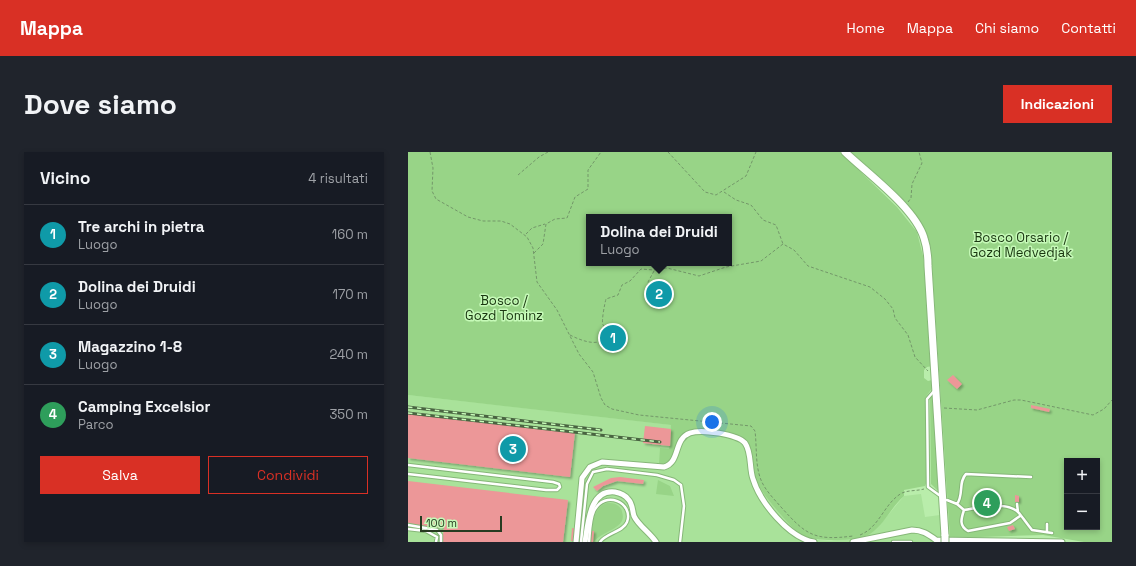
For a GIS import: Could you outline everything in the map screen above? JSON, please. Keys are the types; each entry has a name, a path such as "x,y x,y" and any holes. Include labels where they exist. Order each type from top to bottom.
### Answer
{"street":[{"path":"845,152 904,207 920,228 927,252 938,408 945,539"},
{"path":"576,542 582,478 587,469 593,464 602,462 657,468 669,466 676,456 682,439 690,433 702,432 733,436 744,443 749,455 753,479 760,495 771,510 791,531 808,541 814,542"},
{"path":"585,542 592,508 600,497 611,492 618,492 628,498 633,508 634,516 656,542"},
{"path":"853,542 912,530 919,530 927,534 934,542 1062,542"}],"lane":[{"path":"936,389 927,399 928,487 939,495"},
{"path":"408,465 553,482 559,484 560,487 557,490 546,490 408,474"},
{"path":"581,542 586,484 593,472 607,469 657,476 674,480 681,485 684,506 680,542"},
{"path":"957,504 960,501 962,477 966,474 1031,477"},
{"path":"589,542 595,510 600,503 606,500 616,500 626,509 628,515 627,522 621,528 603,538 600,542"},
{"path":"948,500 957,504 964,510 997,506 1009,508 1018,513 1032,530 1047,531 1052,533"},
{"path":"1017,504 1018,513"},
{"path":"964,510 961,524 963,528 968,531 1010,523 1020,516"},
{"path":"1047,524 1047,531"},
{"path":"408,525 437,530 441,535 441,542"},
{"path":"408,529 434,534 437,537 436,542"},
{"path":"893,542 911,542"}],"path":[{"path":"430,152 433,168 432,191 436,199 463,215 483,221 506,222 526,235 534,253 537,282 557,310 579,354 593,372 601,398 607,407 638,415 751,426 755,431 761,480 768,492 797,525 806,533 814,536 836,538 854,536"},
{"path":"518,175 539,157 548,152"},
{"path":"526,235 532,228 546,224 555,219 567,218 575,197 588,189 588,170 601,152"},
{"path":"668,152 705,192 716,195 723,192 730,185 746,176 756,152"},
{"path":"904,207 911,198 912,184 922,163 919,152"},
{"path":"723,192 736,200 751,205 763,220 776,225 783,244 794,250 808,266 853,280 877,292 891,306 895,318 905,330 915,357 930,372 935,374"},
{"path":"534,253 543,244 546,224"},
{"path":"732,266 761,261 783,244"},
{"path":"570,335 595,343 605,338 611,330 602,324 601,320 606,299 618,295 622,285 630,281 641,269 654,270 667,268 699,276 732,266"},
{"path":"654,270 648,282 648,292 655,298 663,297"},
{"path":"938,408 978,410 1014,400 1021,400 1093,415 1104,409 1112,400"},
{"path":"858,535 872,527 900,494 922,490 928,487"}],"shaded area":[{"path":"408,395 751,434 754,473 761,489 801,535 816,540 831,541 866,536 879,526 904,496 921,494 925,517 940,515 942,542 408,542"}],"green space":[{"name":"Bosco / Gozd Tominz","path":"408,152 840,152 897,207 917,232 923,256 931,331 932,366 927,367 924,370 924,378 928,381 932,380 933,387 925,398 927,481 925,486 904,490 904,496 899,500 880,525 870,534 855,539 845,540 825,540 807,537 801,535 790,525 758,484 755,477 750,448 747,442 741,437 716,431 697,430 687,432 682,435 669,460 665,463 659,464 660,448 669,449 671,425 408,395"},
{"name":"Bosco Orsario / Gozd Medvedjak","path":"851,152 1112,152 1112,542 1084,542 1043,535 950,538 931,248 926,233 918,219 909,207 887,184"},
{"path":"930,397 934,397 939,492 931,484"},
{"path":"658,480 670,486 674,496 656,494"},
{"path":"607,503 618,505 622,511 623,518 618,526 597,538 594,542 591,542 595,514 598,509"}],"building":[{"path":"953,375 962,384 957,389 947,380"},
{"path":"1031,405 1050,409 1049,412 1031,408"},
{"path":"408,413 575,432 570,477 408,458"},
{"path":"645,426 671,429 670,446 643,443"},
{"path":"620,477 644,480 643,484 617,481 603,486 597,491 593,487 611,478"},
{"path":"408,481 568,500 563,542 442,542 444,528 408,524"},
{"path":"1015,495 1019,496 1019,502 1015,502"},
{"path":"979,500 979,505 973,505 972,501"},
{"path":"1013,525 1015,529 1009,531 1007,527"},
{"path":"572,528 594,531 593,542 571,541"}],"railway":[{"path":"408,407 601,430"},
{"path":"408,413 660,442"}],"place":[{"name":"Dolina dei Druidi","path":"659,294"},
{"name":"Tre archi in pietra","path":"613,338"},
{"name":"Magazzino 1-8","path":"513,449"},
{"name":"Camping Excelsior","path":"987,503"}]}
